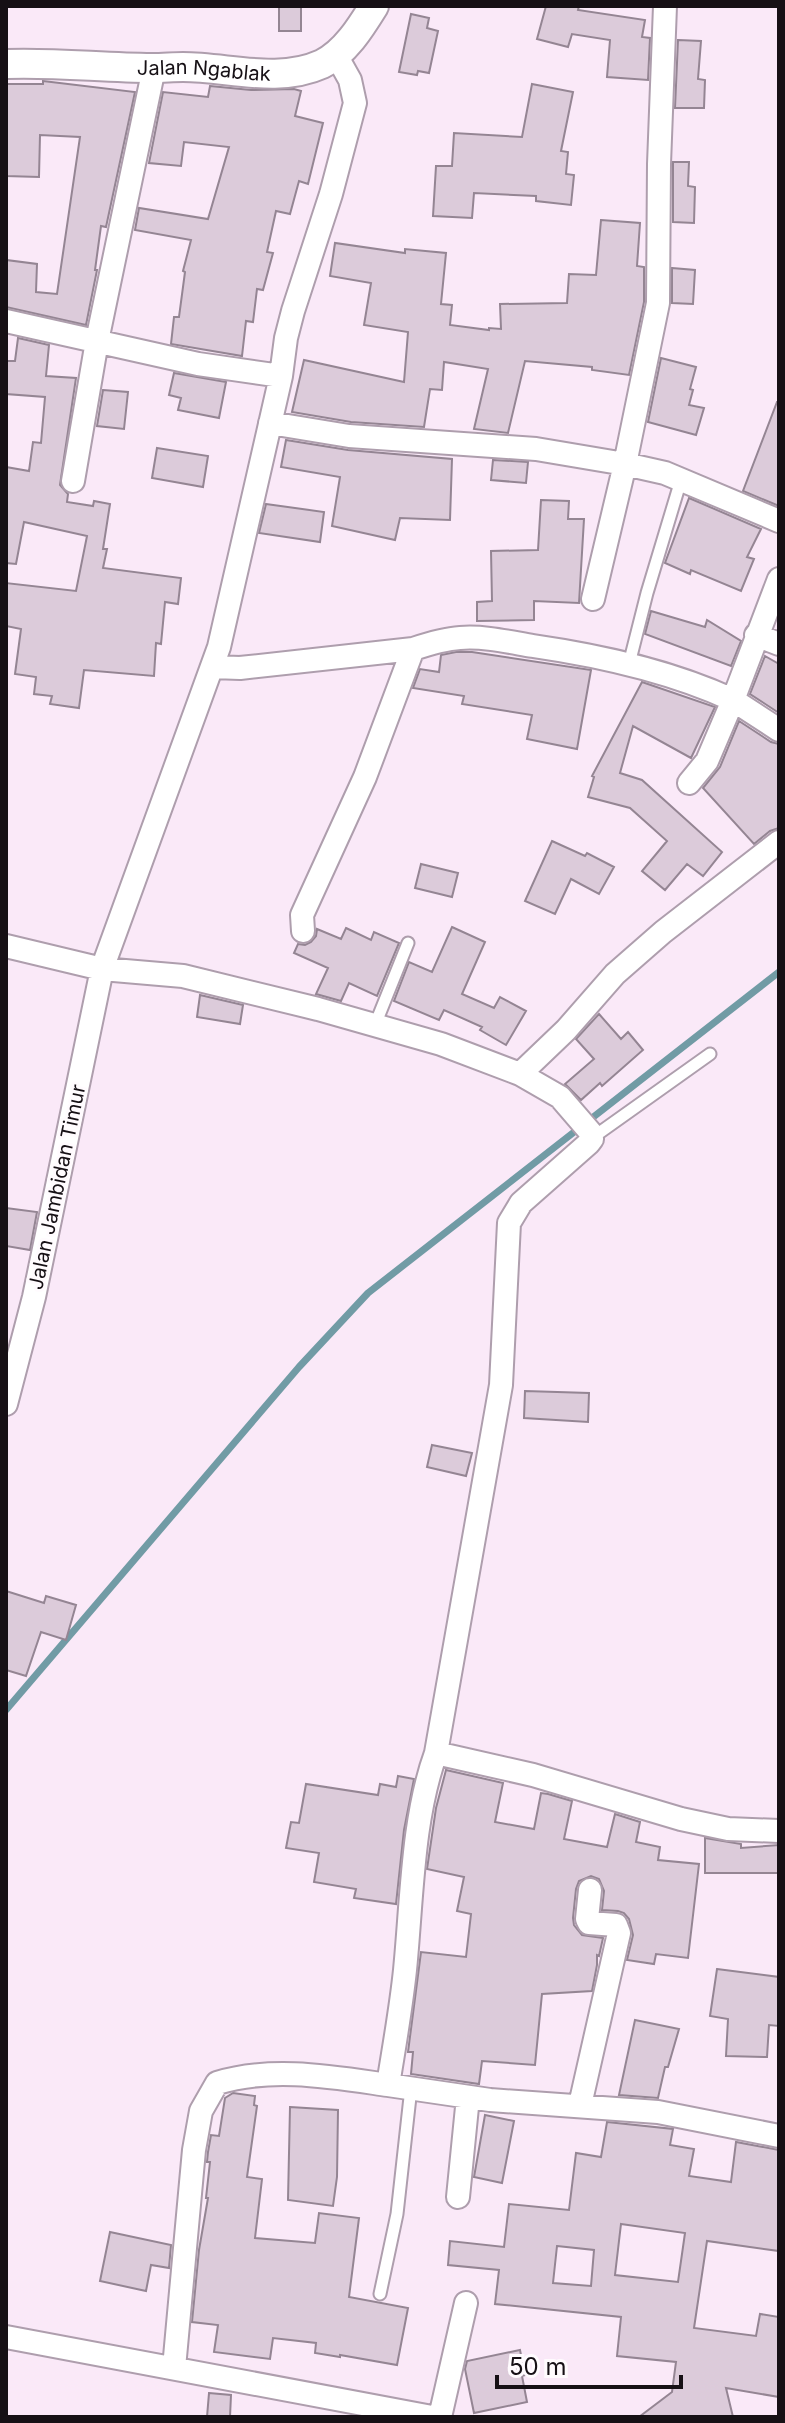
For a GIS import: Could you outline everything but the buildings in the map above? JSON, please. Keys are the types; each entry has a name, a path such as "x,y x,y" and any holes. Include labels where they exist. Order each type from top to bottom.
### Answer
{"street":[{"name":"Jalan Ngablak","path":"6,64 185,66 266,74 294,72 320,65 336,55 360,29 374,6"},
{"path":"593,599 658,303 665,6"},
{"name":"Jalan Jambidan Timur","path":"6,1404 34,1297 102,969 219,647 281,376 286,338 331,194 355,103 350,80 336,55"},
{"path":"73,481 97,341 154,68"},
{"path":"6,321 198,364 281,376"},
{"path":"270,423 349,436 536,449 625,464 665,473 779,521"},
{"path":"689,783 707,761 779,579"},
{"path":"756,635 779,644"},
{"path":"212,667 240,668 413,649 460,638 492,639 629,664 705,688 733,700 779,730"},
{"path":"303,931 302,915 365,777 413,649"},
{"path":"520,1074 566,1030 615,974 663,932 779,842"},
{"path":"6,946 102,969 183,976 441,1044 520,1074 560,1097 588,1131 521,1203 509,1223 501,1385 436,1753 428,1775 410,1894 405,1970 388,2085"},
{"path":"436,1753 533,1775 681,1819 728,1829 779,1831"},
{"path":"580,2105 619,1933 616,1925 589,1923 590,1890"},
{"path":"174,2368 194,2150 201,2111 217,2083 241,2075 317,2074 468,2097 658,2112 779,2136"},
{"path":"458,2197 468,2097"},
{"path":"440,2417 466,2303"},
{"path":"6,2337 432,2417"}],"lane":[{"path":"629,664 681,480"},
{"path":"375,1025 408,943"},
{"path":"588,1131 710,1054"},
{"path":"380,2294 397,2214 411,2088"}],"waterway":[{"path":"6,1710 299,1367 368,1293 779,972"}]}
